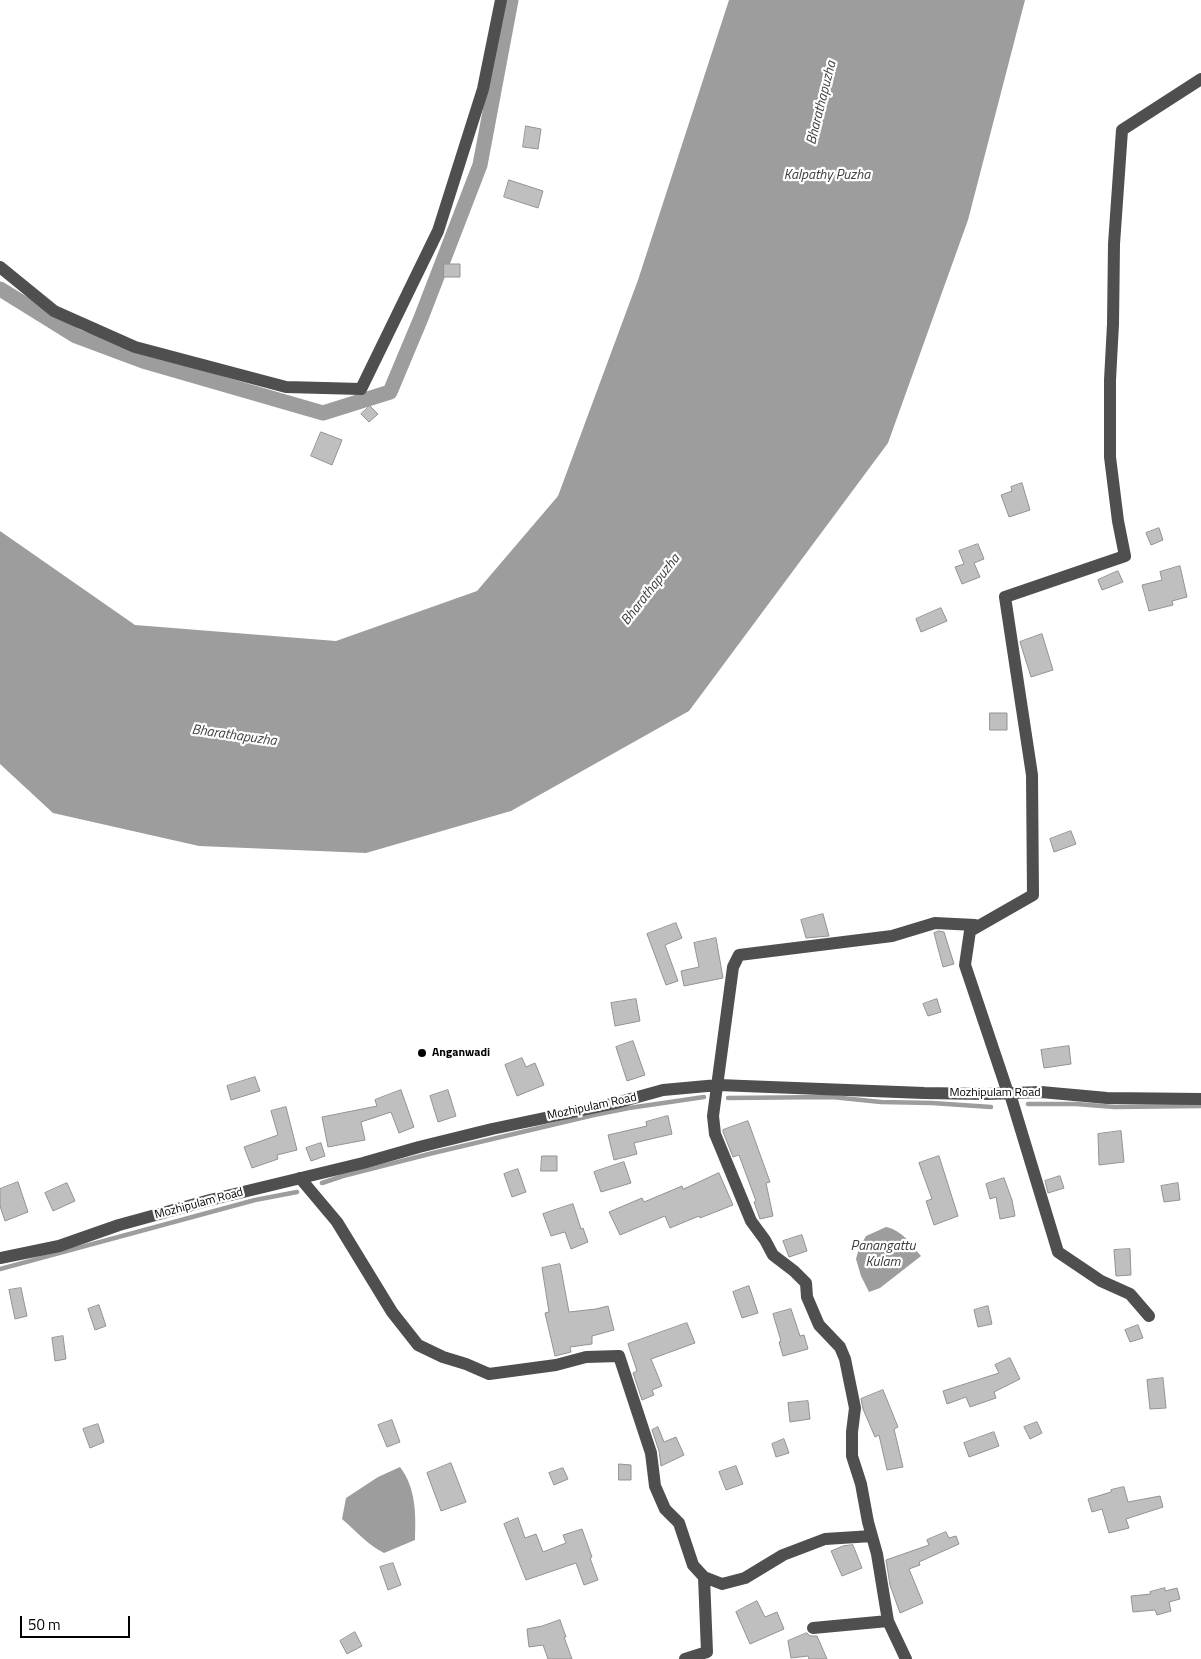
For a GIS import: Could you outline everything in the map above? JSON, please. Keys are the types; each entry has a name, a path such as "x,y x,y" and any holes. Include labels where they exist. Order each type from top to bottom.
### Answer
{"street":[{"path":"0,267 54,311 136,347 286,386 361,389 438,231 483,89 501,0"},
{"path":"970,931 1033,895 1032,775 1005,596 1125,556 1118,521 1110,457 1114,244 1122,130 1201,79"},
{"path":"906,1659 888,1621 878,1554 872,1536 861,1484 852,1456 854,1408 845,1359 840,1347 819,1325 807,1297 806,1283 773,1255 751,1221 715,1134 713,1116 733,967 739,955 892,936 934,923 975,925 970,931 965,965 1008,1093 1010,1094 1058,1252 1101,1282 1130,1294 1149,1316"},
{"name":"Mozhipulam Road","path":"0,1258 59,1246 119,1225 210,1200 492,1128 616,1103 663,1090 718,1085 924,1093 1041,1092 1106,1098 1201,1099"},
{"path":"300,1178 337,1222 392,1312 418,1345 443,1357 489,1374 556,1365 586,1357 619,1356 651,1453 656,1486 665,1509 679,1523 693,1565 704,1577 722,1584 745,1578 783,1555 825,1539 872,1536"},
{"path":"685,1659 707,1652 704,1577"},
{"path":"813,1628 888,1621"}],"water":[{"name":"Kalpathy Puzha","path":"729,0 1025,0 968,220 888,443 689,711 511,811 366,853 199,846 53,813 0,764 0,531 135,625 336,641 477,591 558,496 638,280"},
{"name":"Panangattu Kulam","path":"886,1227 902,1235 921,1256 880,1288 869,1292 861,1276 856,1259 859,1248 866,1236"},
{"path":"400,1467 412,1492 415,1511 415,1540 384,1553 367,1542 342,1519 346,1498 378,1477"}],"building":[{"path":"526,126 541,129 538,149 523,147"},
{"path":"509,180 543,191 538,208 504,197"},
{"path":"444,264 460,264 460,277 444,277"},
{"path":"370,406 378,414 369,422 361,414"},
{"path":"321,432 342,440 332,465 311,456"},
{"path":"1022,483 1030,510 1009,517 1001,495 1012,491 1011,487"},
{"path":"1159,528 1163,540 1151,545 1146,533"},
{"path":"978,544 984,559 974,563 980,577 962,584 955,567 964,564 959,551"},
{"path":"1180,566 1187,597 1172,601 1173,605 1149,611 1142,585 1162,580 1160,572"},
{"path":"1118,571 1123,582 1102,590 1098,580"},
{"path":"941,608 947,621 921,632 916,619"},
{"path":"1042,634 1053,670 1031,677 1020,642"},
{"path":"990,713 1007,713 1007,730 990,730"},
{"path":"1071,831 1076,844 1054,852 1050,839"},
{"path":"823,914 829,936 806,938 801,920"},
{"path":"676,923 682,938 665,945 678,981 666,985 647,934"},
{"path":"944,932 954,964 943,967 934,933"},
{"path":"716,938 723,978 684,986 681,971 699,967 694,943"},
{"path":"636,999 640,1021 615,1026 611,1003"},
{"path":"937,999 941,1012 928,1016 923,1004"},
{"path":"633,1041 645,1075 627,1081 616,1047"},
{"path":"1069,1046 1071,1064 1044,1068 1041,1050"},
{"path":"522,1058 526,1067 535,1063 544,1085 517,1096 505,1065"},
{"path":"255,1077 260,1091 231,1100 227,1086"},
{"path":"401,1090 414,1127 399,1133 391,1112 361,1122 365,1140 328,1147 322,1117 377,1106 375,1100"},
{"path":"448,1090 456,1116 438,1122 430,1096"},
{"path":"286,1107 297,1150 277,1155 278,1159 252,1168 244,1147 278,1135 271,1111"},
{"path":"668,1116 672,1134 634,1143 637,1154 614,1160 608,1135 647,1126 646,1122"},
{"path":"748,1121 770,1182 766,1183 773,1216 760,1219 754,1202 756,1201 739,1155 733,1157 723,1132 723,1130"},
{"path":"1121,1131 1124,1162 1099,1165 1098,1134"},
{"path":"321,1143 325,1156 311,1161 306,1148"},
{"path":"542,1156 557,1156 557,1171 541,1171"},
{"path":"939,1156 958,1216 934,1225 926,1201 932,1199 919,1163"},
{"path":"624,1162 631,1183 601,1192 594,1172"},
{"path":"518,1169 526,1192 512,1197 504,1174"},
{"path":"719,1173 733,1205 670,1228 665,1216 620,1235 609,1212 642,1198 644,1202 682,1186 683,1189"},
{"path":"1060,1176 1064,1188 1048,1193 1045,1181"},
{"path":"1004,1178 1012,1200 1015,1216 1000,1219 996,1197 990,1199 986,1184"},
{"path":"18,1182 28,1212 5,1221 0,1206 0,1189"},
{"path":"67,1183 75,1201 53,1211 45,1193"},
{"path":"1178,1183 1180,1200 1164,1202 1161,1186"},
{"path":"573,1204 581,1229 583,1228 588,1242 571,1249 565,1232 551,1236 543,1214"},
{"path":"802,1235 807,1251 789,1257 783,1241"},
{"path":"1130,1249 1131,1275 1116,1276 1114,1250"},
{"path":"560,1264 569,1312 608,1306 614,1330 592,1336 592,1344 570,1347 571,1352 555,1356 545,1313 549,1312 542,1268"},
{"path":"749,1286 758,1313 742,1318 733,1292"},
{"path":"21,1288 27,1316 15,1319 9,1290"},
{"path":"99,1305 106,1326 95,1330 88,1309"},
{"path":"988,1306 992,1324 978,1327 974,1310"},
{"path":"791,1309 800,1336 804,1335 808,1349 783,1356 779,1342 781,1341 773,1314"},
{"path":"687,1323 695,1343 651,1359 662,1386 652,1390 654,1395 642,1400 633,1373 637,1371 628,1344"},
{"path":"1138,1325 1143,1338 1130,1342 1125,1330"},
{"path":"63,1336 66,1359 55,1361 52,1338"},
{"path":"1010,1358 1020,1379 994,1392 996,1398 970,1407 966,1397 947,1404 943,1391 999,1373 995,1365"},
{"path":"1163,1378 1166,1408 1150,1409 1147,1380"},
{"path":"883,1390 898,1427 894,1429 903,1467 887,1470 879,1435 875,1437 863,1409 861,1399"},
{"path":"808,1401 810,1419 790,1422 788,1403"},
{"path":"392,1420 400,1442 387,1447 378,1425"},
{"path":"1037,1422 1042,1433 1030,1439 1024,1427"},
{"path":"98,1424 104,1442 90,1448 83,1429"},
{"path":"658,1427 664,1442 676,1437 684,1455 661,1466 659,1451 652,1430"},
{"path":"994,1432 999,1446 969,1457 964,1443"},
{"path":"784,1439 789,1453 776,1457 772,1444"},
{"path":"451,1463 466,1502 441,1511 427,1473"},
{"path":"619,1464 631,1465 631,1480 619,1480"},
{"path":"736,1466 743,1484 726,1490 719,1472"},
{"path":"563,1468 568,1479 554,1485 549,1473"},
{"path":"1124,1487 1128,1502 1160,1496 1163,1507 1126,1519 1129,1528 1109,1533 1102,1509 1092,1512 1088,1499"},
{"path":"518,1518 525,1538 536,1534 543,1552 566,1543 563,1535 582,1529 598,1580 584,1585 576,1563 526,1580 504,1524"},
{"path":"946,1532 949,1538 956,1536 959,1544 919,1562 920,1565 909,1569 923,1603 900,1613 890,1585 886,1560 929,1545 927,1540"},
{"path":"853,1545 862,1568 842,1576 831,1551 843,1546"},
{"path":"393,1563 401,1585 388,1590 380,1567"},
{"path":"1165,1588 1165,1591 1177,1588 1180,1599 1169,1602 1171,1611 1157,1615 1155,1610 1133,1612 1131,1596 1151,1594 1150,1592"},
{"path":"757,1601 765,1617 777,1612 784,1629 750,1644 736,1612"},
{"path":"560,1620 572,1659 548,1659 543,1645 529,1647 527,1629"},
{"path":"355,1632 362,1646 347,1654 340,1641"},
{"path":"807,1633 810,1636 817,1636 827,1659 809,1659 808,1656 791,1658 788,1641"}],"waterway":[{"path":"0,289 76,336 143,361 323,413 390,392 421,318 480,165 511,0"},
{"path":"322,1183 433,1153 594,1115 704,1097"},
{"path":"728,1098 832,1097 881,1102 991,1107"},
{"path":"1028,1104 1076,1104 1115,1107 1201,1106"},
{"path":"0,1269 255,1200 297,1192"}],"place":[{"name":"Anganwadi","path":"422,1053"}],"water label":[{"name":"Bharathapuzha","path":"822,103"},
{"name":"Bharathapuzha","path":"651,590"},
{"name":"Bharathapuzha","path":"234,736"}]}
